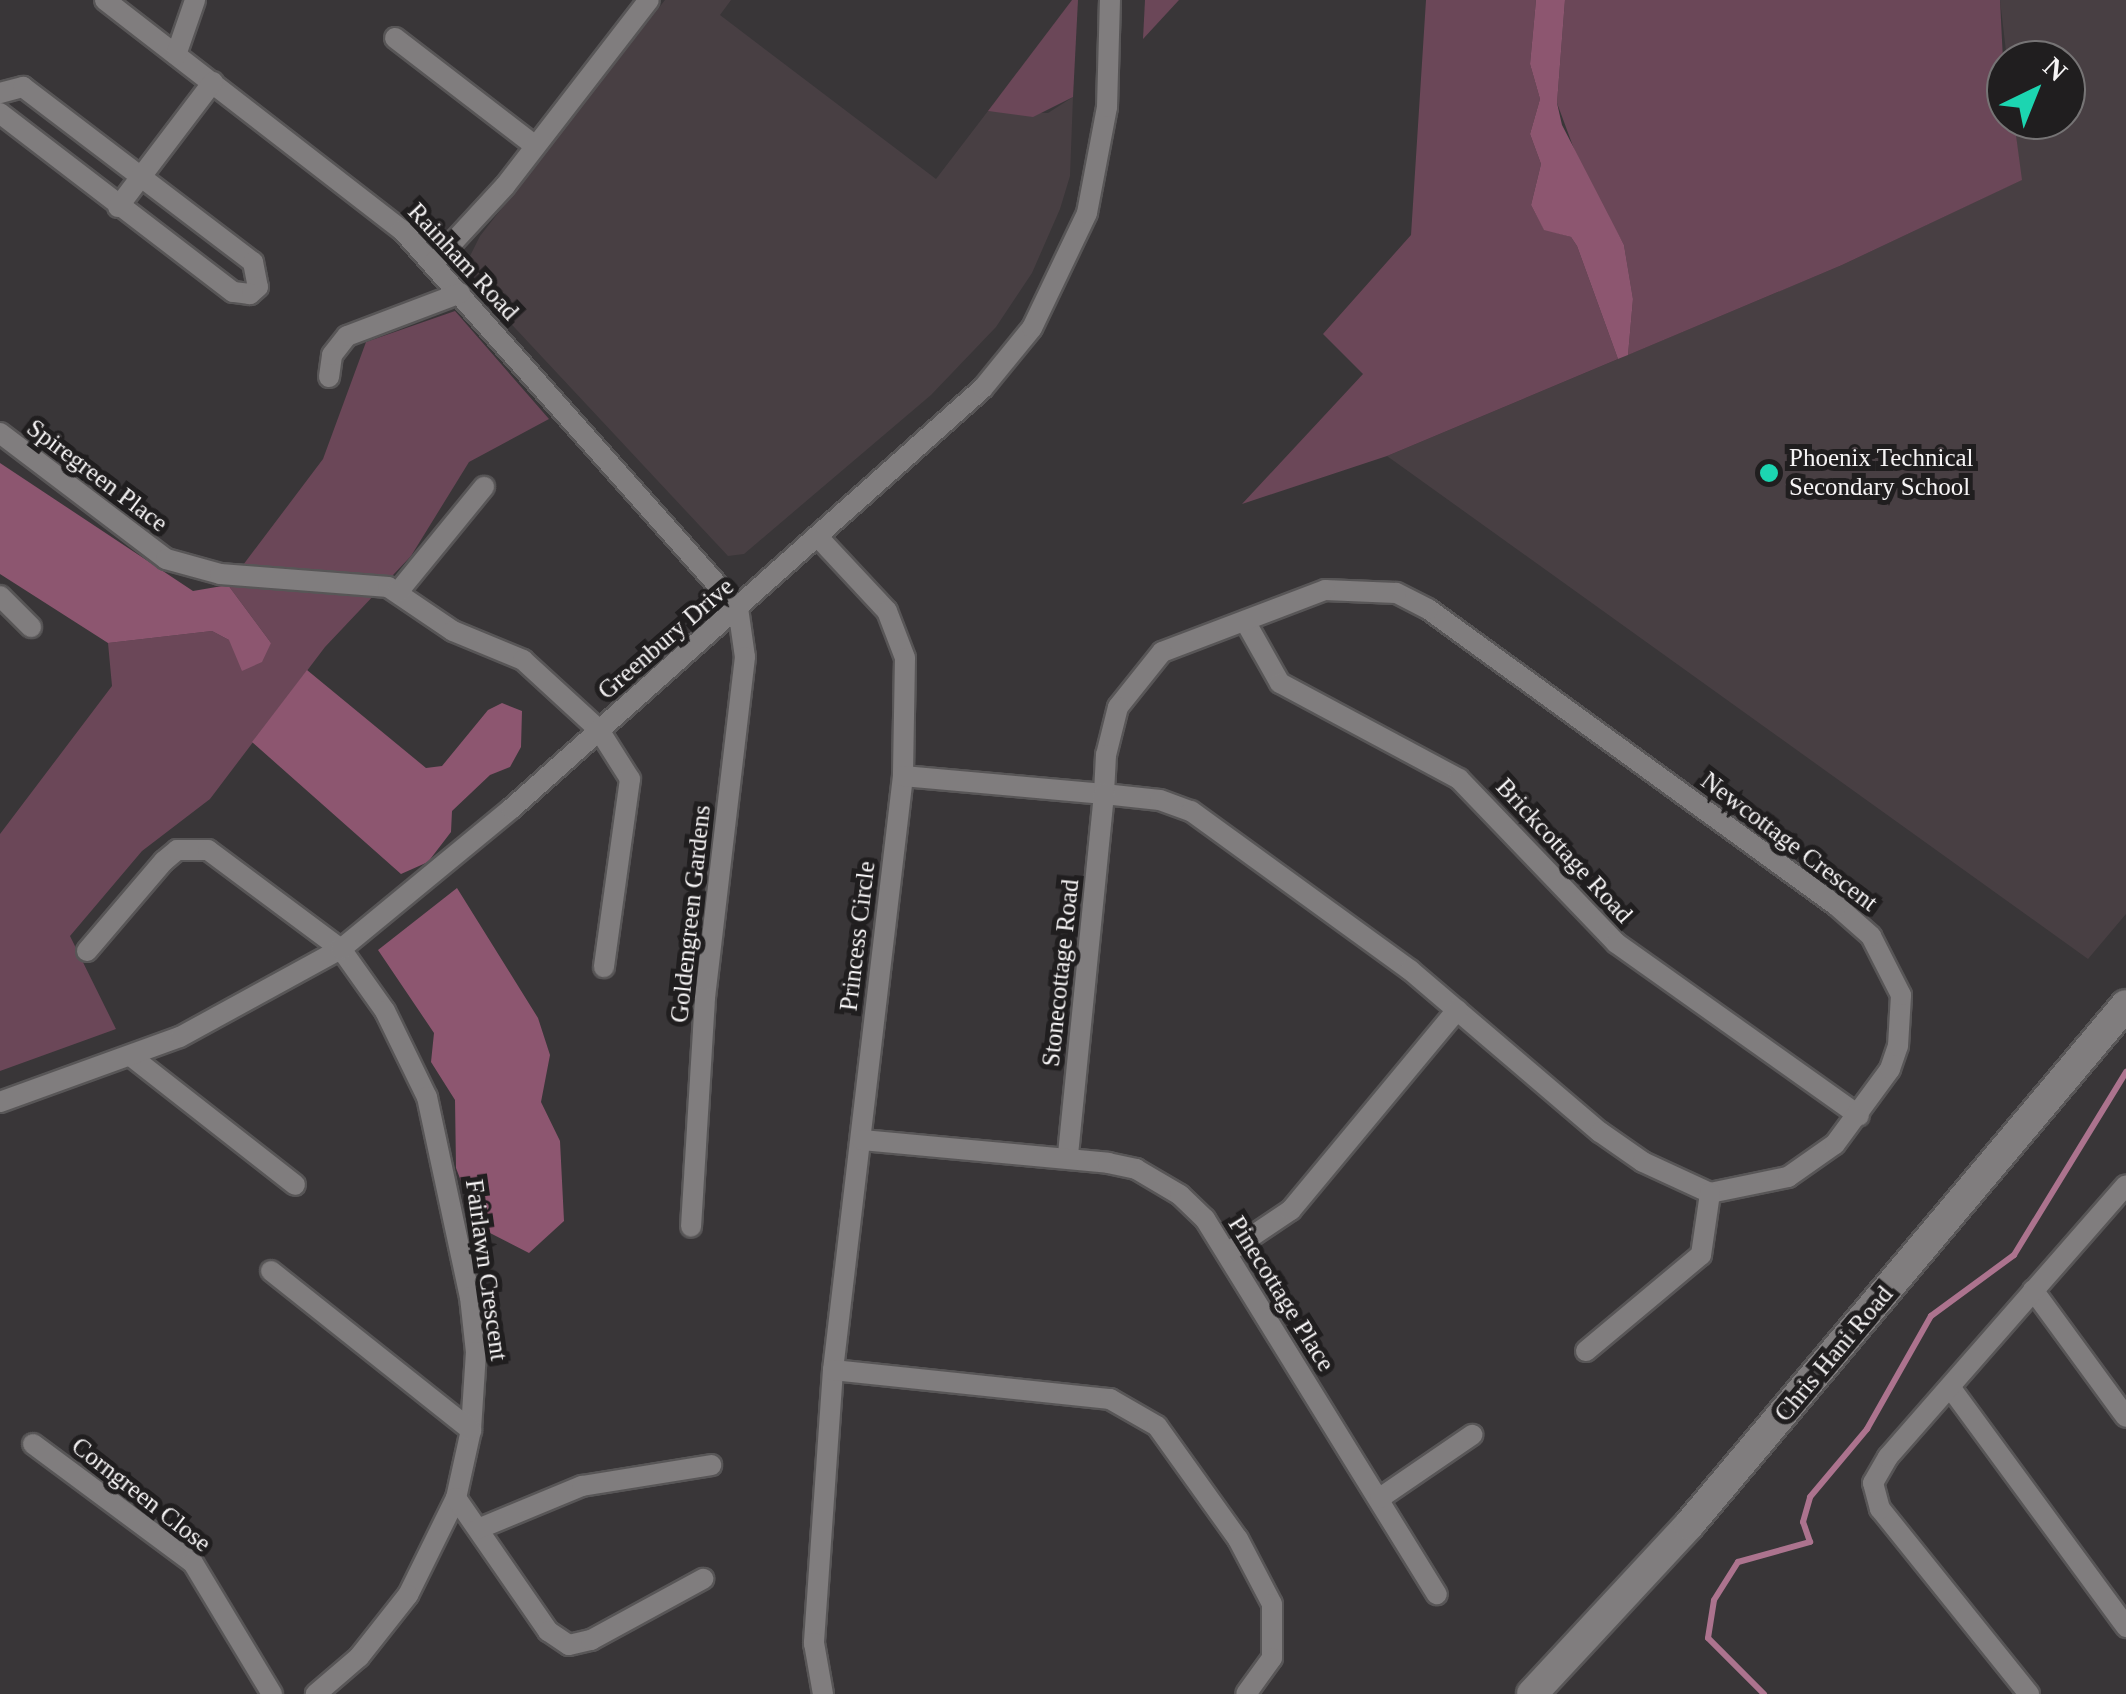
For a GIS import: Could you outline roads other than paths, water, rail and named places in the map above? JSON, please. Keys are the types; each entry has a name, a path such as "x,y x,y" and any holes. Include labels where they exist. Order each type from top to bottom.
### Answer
{"main road":[{"name":"Chris Hani Road","path":"1532,1694 1689,1524 2126,1005"}],"street":[{"name":"Rainham Road","path":"105,0 361,196 433,264 738,608"},
{"path":"176,55 195,0"},
{"path":"433,264 534,145 648,0"},
{"name":"Greenbury Drive","path":"0,1102 132,1057 214,1021 341,949 599,730 983,388 1026,337 1064,272 1099,162 1110,0"},
{"path":"394,38 534,145"},
{"path":"118,207 213,82"},
{"path":"0,93 23,87 254,262 261,276 250,294 233,292 0,113"},
{"path":"330,377 332,355 348,336 460,294"},
{"name":"Spiregreen Place","path":"0,433 166,559 220,574 377,584 398,592 453,632 523,660 599,730 624,765 630,792 604,967"},
{"path":"398,592 484,488"},
{"name":"Princess Circle","path":"818,537 867,584 898,630 905,658 903,776 834,1370 814,1644 823,1694"},
{"name":"Newcottage Crescent","path":"1104,794 1109,733 1142,670 1162,652 1325,590 1396,593 1444,620 1838,906 1870,936 1900,995 1898,1046 1859,1116 1834,1144 1788,1177 1710,1193"},
{"path":"0,596 32,627"},
{"name":"Goldengreen Gardens","path":"690,1227 705,998 745,657 738,608"},
{"name":"Brickcottage Road","path":"1245,621 1280,683 1459,778 1616,943 1859,1116"},
{"path":"903,776 1160,800 1215,825 1457,1010 1600,1132 1644,1162 1710,1193 1701,1254 1586,1351"},
{"name":"Stonecottage Road","path":"1068,1157 1104,794"},
{"name":"Fairlawn Crescent","path":"86,950 164,861 192,846 208,850 341,949 385,1011 427,1096 470,1297 476,1352 472,1430 456,1498 437,1546 385,1628 316,1694"},
{"path":"1226,1253 1290,1210 1457,1010"},
{"path":"132,1057 296,1184"},
{"name":"Pinecottage Place","path":"862,1140 1068,1157 1136,1169 1159,1181 1205,1218 1437,1594"},
{"path":"2029,1694 1873,1495 1888,1457 2126,1184"},
{"path":"2109,1202 2126,1218"},
{"path":"271,1271 472,1430"},
{"path":"2033,1290 2126,1418"},
{"path":"834,1370 1110,1399 1157,1426 1238,1539 1272,1604 1272,1658 1246,1694"},
{"path":"1950,1388 2126,1627"},
{"path":"1380,1498 1472,1436"},
{"name":"Corngreen Close","path":"34,1444 193,1562 272,1694"},
{"path":"478,1529 582,1486 711,1465"},
{"path":"456,1498 548,1631 569,1645 591,1640 703,1579"}],"waterway":[{"path":"1764,1694 1708,1638 1714,1600 1738,1562 1810,1542 1803,1522 1810,1497 1867,1429 1931,1316 2014,1255 2126,1072"}],"place":[{"name":"Phoenix Technical Secondary School","path":"1769,473"}]}
